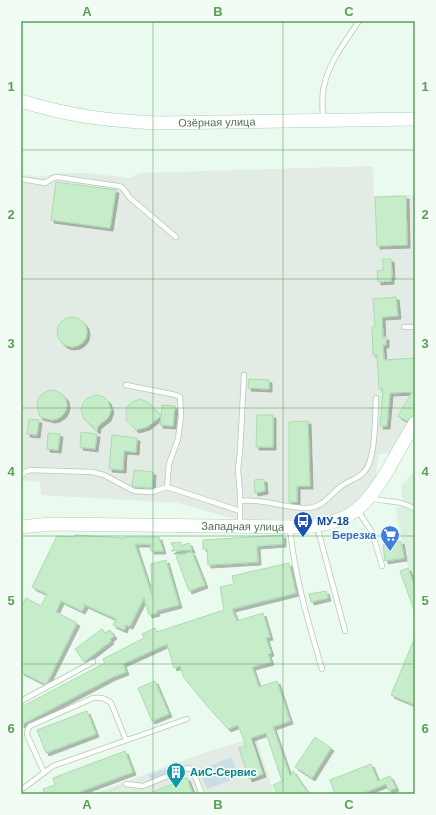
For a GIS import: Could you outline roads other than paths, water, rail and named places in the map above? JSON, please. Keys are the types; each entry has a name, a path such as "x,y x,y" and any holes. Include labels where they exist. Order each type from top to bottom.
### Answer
{"street":[{"name":"Озёрная улица","path":"21,101 87,117 159,123 415,119"},
{"name":"Западная улица","path":"21,527 51,524 290,527 317,526 338,521 358,509 369,498 378,486 415,423"}],"lane":[{"path":"323,120 323,93 327,75 333,61 358,21"},
{"path":"21,179 45,183 57,177 122,187 130,198 176,237"},
{"path":"404,327 415,327"},
{"path":"240,527 238,469 244,375"},
{"path":"126,385 180,397 181,416 178,439 169,464 167,487"},
{"path":"240,501 305,508 318,507 339,487 363,474 371,460 376,398"},
{"path":"21,477 24,472 30,470 92,472 104,475 134,491 152,492 167,487 240,510"},
{"path":"369,498 406,503 415,509"},
{"path":"358,509 372,532 382,566"},
{"path":"317,526 345,631"},
{"path":"290,527 295,566 302,600 322,669"},
{"path":"21,701 93,662"},
{"path":"44,772 27,735 28,729 30,726 93,698 100,697 107,699 111,703 126,740"},
{"path":"21,790 53,766 187,719"},
{"path":"126,784 143,786 187,768 193,771 202,794"}],"place":[{"name":"МУ-18","path":"303,538"},
{"name":"Березка","path":"390,552"},
{"name":"АиС-Сервис","path":"176,789"}]}
